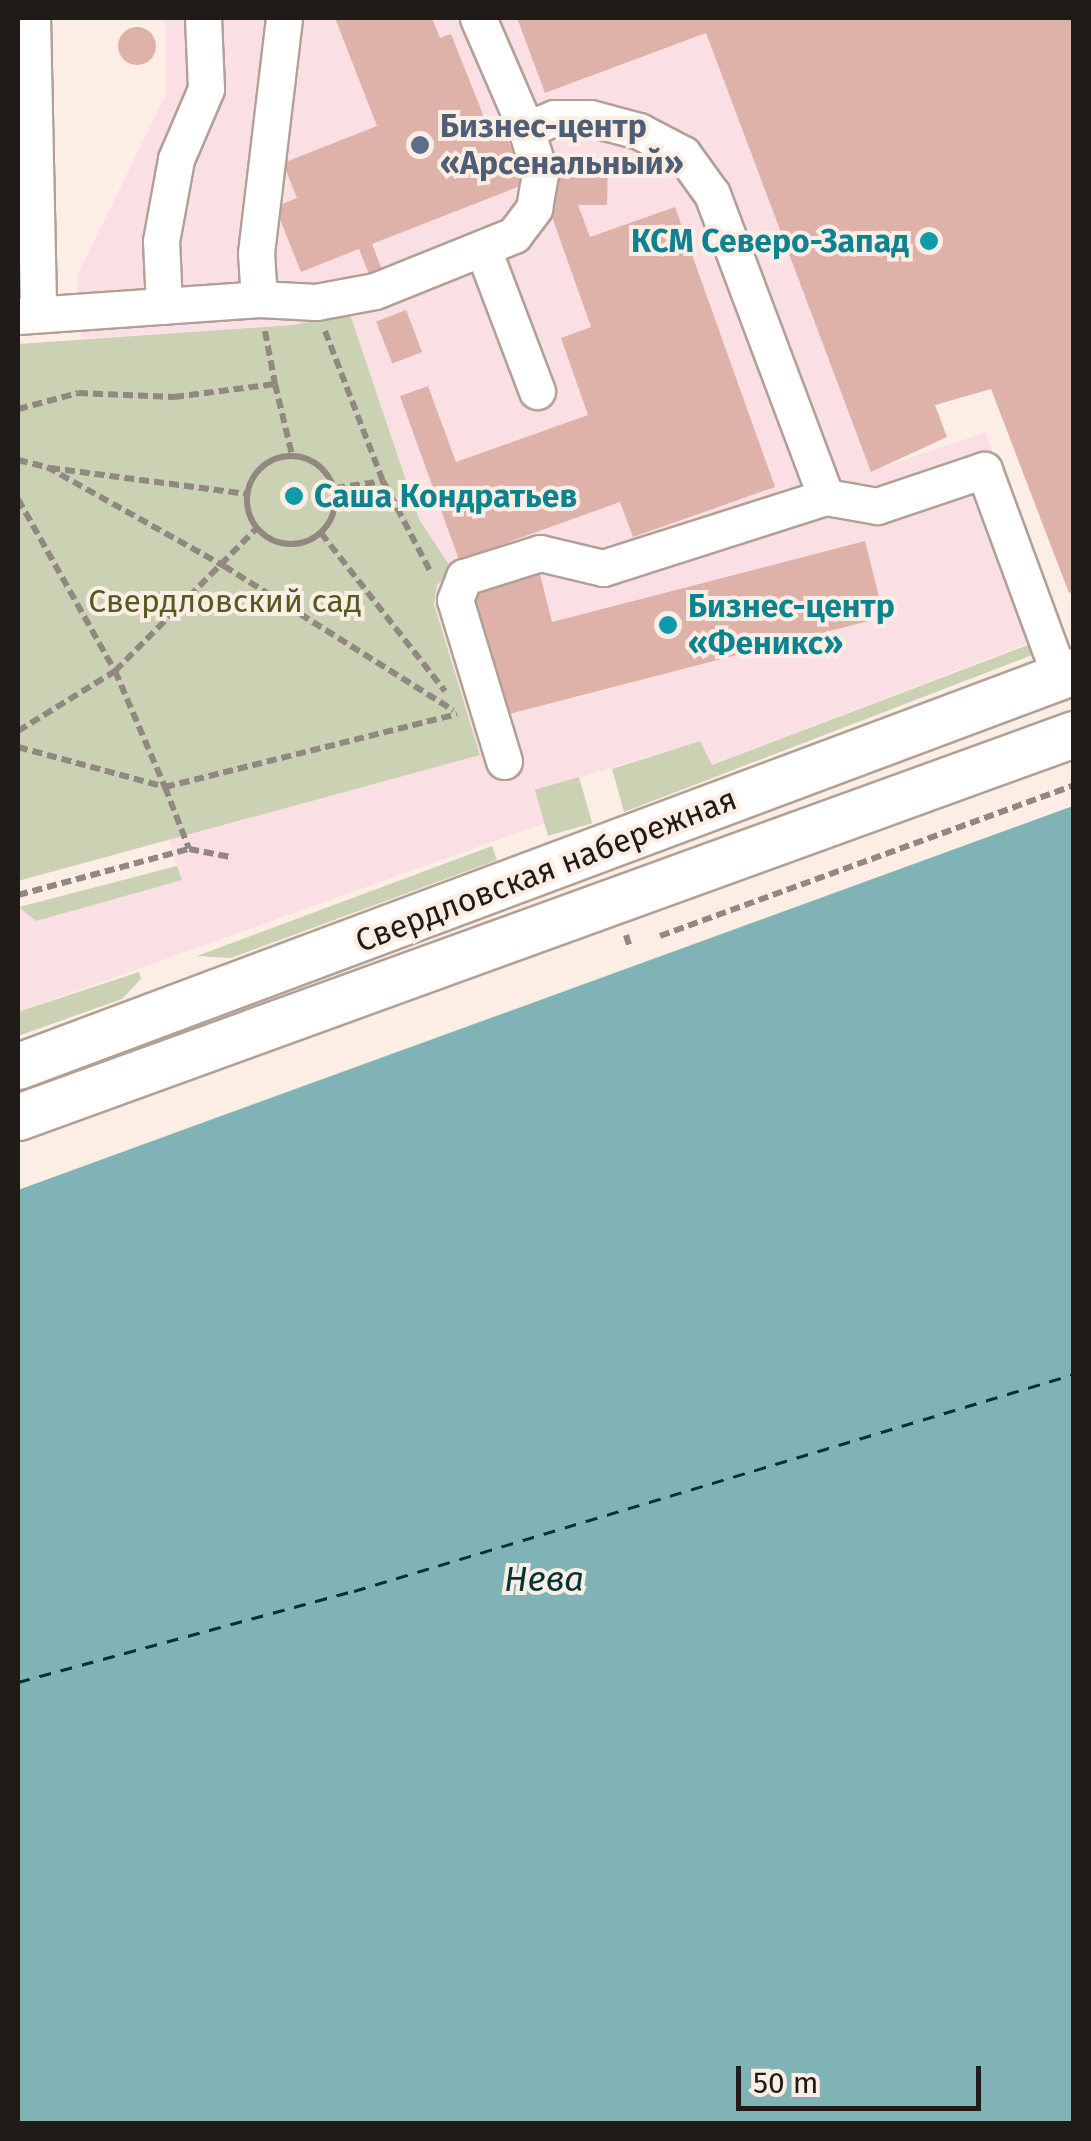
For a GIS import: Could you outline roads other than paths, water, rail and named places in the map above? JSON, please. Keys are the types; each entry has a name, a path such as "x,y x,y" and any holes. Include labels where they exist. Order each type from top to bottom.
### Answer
{"main road":[{"name":"Свердловская набережная","path":"18,1066 1067,674"},
{"name":"Свердловская набережная","path":"18,1117 1074,734"}],"lane":[{"path":"32,18 28,315 260,299 316,302 376,291 514,235 534,208 540,174 526,129 478,18"},
{"path":"164,306 161,241 176,159 206,89 203,18"},
{"path":"260,299 256,253 284,18"},
{"path":"526,129 554,118 590,118 639,130 682,154 712,194 826,497"},
{"path":"482,249 537,392"},
{"path":"504,761 456,586 464,577 540,553 603,568 826,497 877,506 984,470 1067,674"}],"water":[{"name":"Нева","path":"1073,806 1073,2123 18,2123 18,1190"}],"place":[{"name":"Бизнес-центр «Арсенальный»","path":"420,145"},
{"name":"КСМ Северо-Запад","path":"929,241"},
{"name":"Саша Кондратьев","path":"294,496"},
{"name":"Бизнес-центр «Феникс»","path":"668,625"}],"park label":[{"name":"Свердловский сад","path":"225,601"}]}
